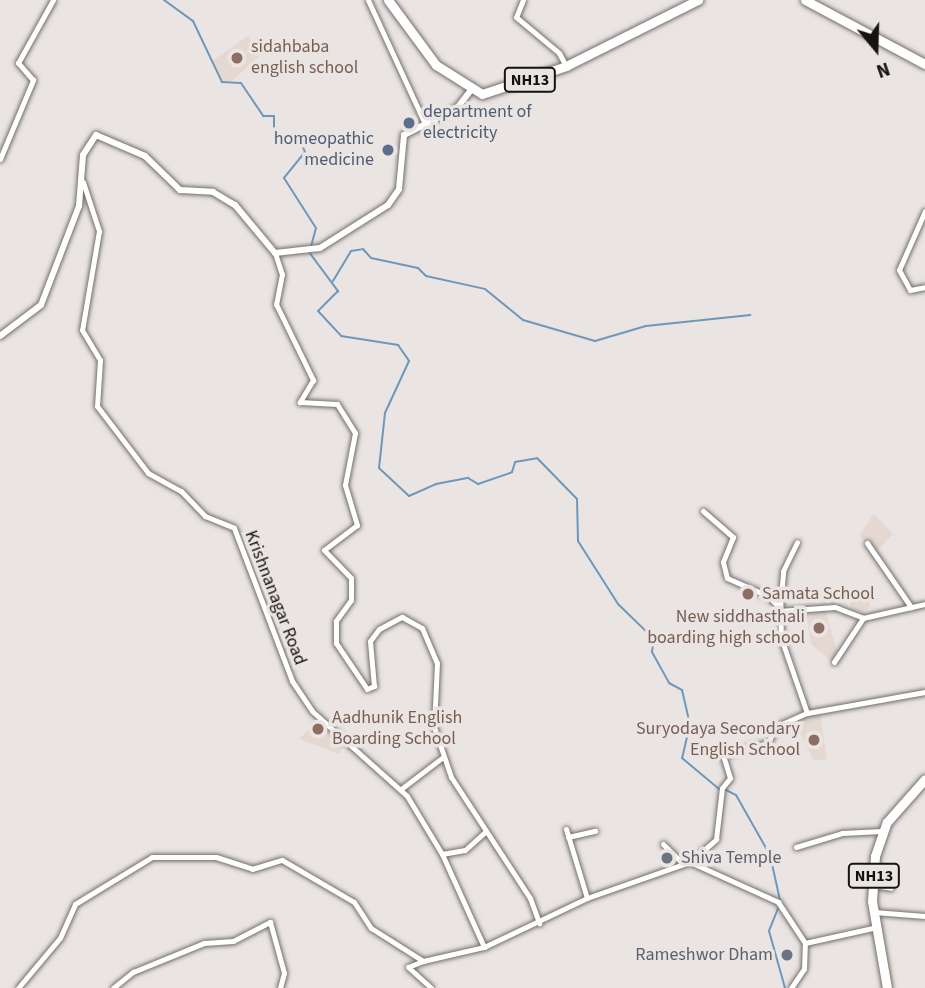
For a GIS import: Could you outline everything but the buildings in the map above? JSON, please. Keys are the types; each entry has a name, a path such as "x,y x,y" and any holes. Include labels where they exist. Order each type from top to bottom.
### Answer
{"highway":[{"path":"388,0 436,65 471,90"},
{"name":"NH13","path":"471,90 495,92 566,66 697,0"},
{"path":"805,0 924,63"},
{"path":"882,831 925,779"},
{"name":"NH13","path":"882,831 873,886 874,912 887,988"}],"street":[{"path":"0,159 33,80 18,63 53,0"},
{"path":"368,0 425,124"},
{"path":"523,0 516,17 559,53 566,66"},
{"path":"275,253 308,247 320,248 388,205 399,189 404,135 457,108 471,90"},
{"path":"0,336 41,305 83,182 83,155 96,135 109,137 145,156 180,190 213,192 235,205 275,253 282,274 276,304 313,380 300,402 337,404 355,433 345,485 356,525 324,550 351,578 351,600 336,621 335,643 367,689 374,685 370,641 379,629 402,617 422,628 437,663 431,693 443,757 485,832 530,898 539,923"},
{"name":"Krishnanagar Road","path":"83,182 99,231 82,330 100,360 97,406 148,473 181,491 205,516 234,528 292,681 312,711 401,789 442,854 484,947"},
{"path":"925,211 899,270 909,290 925,287"},
{"path":"703,511 733,537 723,562 727,578 768,596 780,610"},
{"path":"797,542 786,562 780,610 789,665 807,713"},
{"path":"867,543 911,607"},
{"path":"834,662 863,618 893,606 911,607 925,604"},
{"path":"780,610 835,607 863,618"},
{"path":"690,862 716,839 722,788 730,778 723,755 768,743 775,727 807,713 925,692"},
{"path":"401,789 443,757"},
{"path":"587,898 567,833 595,831"},
{"path":"796,847 842,832 882,831"},
{"path":"442,854 465,849 485,832"},
{"path":"663,844 682,863"},
{"path":"18,988 60,938 75,904 152,857 216,857 252,869 282,860 354,902 371,928 423,961"},
{"path":"431,988 408,967 484,947 587,898 690,862 778,902 805,943 804,969 791,988"},
{"path":"873,886 891,888"},
{"path":"874,912 925,916"},
{"path":"113,988 133,972 204,943 233,941 270,922 284,973 279,988"},
{"path":"805,943 877,927"}],"shaded area":[{"name":"sidahbaba english school","path":"248,36 260,56 232,81 222,81 212,61"},
{"path":"874,514 893,534 874,555 860,535"},
{"path":"856,592 864,592 870,602 864,612 856,612 850,606 850,598"},
{"name":"New siddhasthali boarding high school","path":"825,610 837,651 831,661 811,644 806,612"},
{"name":"Suryodaya Secondary English School","path":"820,712 827,759 814,761 793,720"},
{"name":"Aadhunik English Boarding School","path":"318,720 345,744 339,754 299,739"}],"waterway":[{"path":"164,0 193,21 222,82 241,83 263,116 274,116 274,134 298,134 305,152 284,178 316,228 311,247"},
{"path":"333,281 351,251 363,249 371,258 418,268 426,276 485,289 523,320 595,341 646,326 750,315"},
{"path":"309,252 338,291 318,311 341,336 398,345 409,361 385,413 379,468 409,496 436,484 468,478 478,484 512,472 515,462 537,458 577,499 578,541 618,604 654,639 652,652 669,683 682,690 690,724 682,758 719,789"},
{"path":"724,789 736,795 770,855 780,900"},
{"path":"779,906 769,931 785,988"}],"place":[{"name":"sidahbaba english school","path":"237,58"},
{"name":"department of electricity","path":"409,123"},
{"name":"homeopathic medicine","path":"388,150"},
{"name":"Samata School","path":"748,594"},
{"name":"New siddhasthali boarding high school","path":"819,628"},
{"name":"Aadhunik English Boarding School","path":"318,729"},
{"name":"Suryodaya Secondary English School","path":"814,740"},
{"name":"Shiva Temple","path":"667,858"},
{"name":"Rameshwor Dham","path":"787,955"}]}
